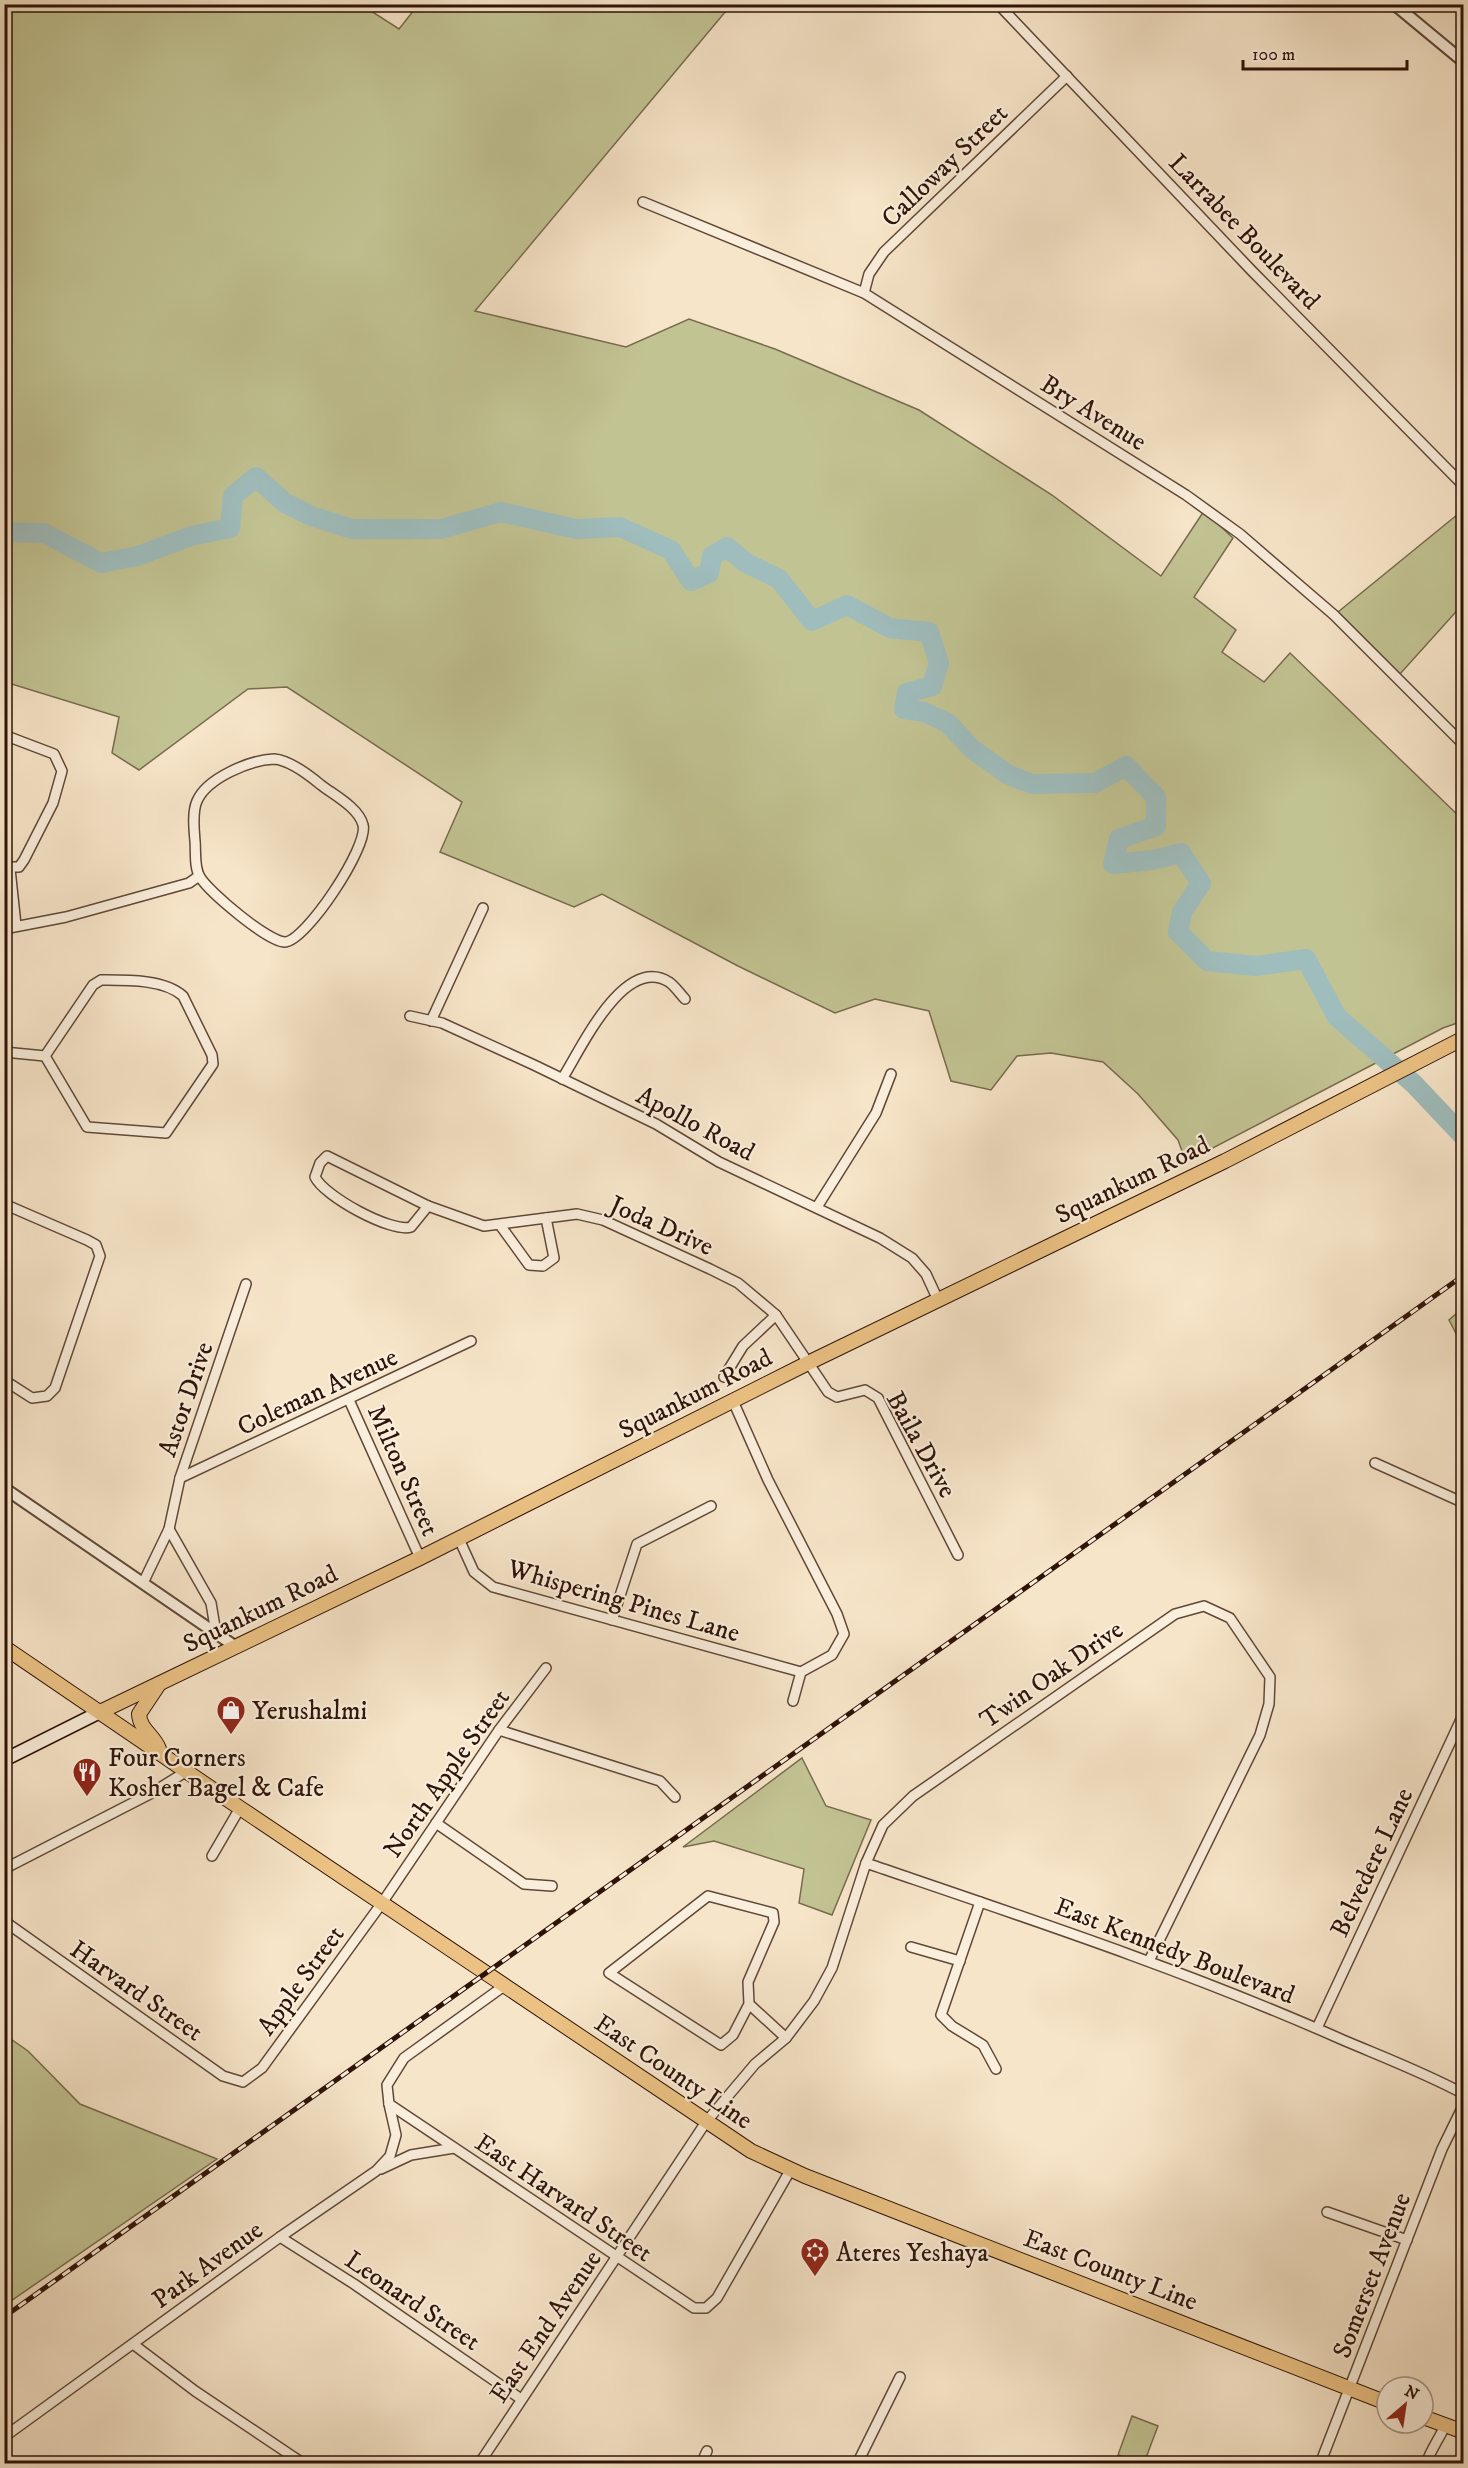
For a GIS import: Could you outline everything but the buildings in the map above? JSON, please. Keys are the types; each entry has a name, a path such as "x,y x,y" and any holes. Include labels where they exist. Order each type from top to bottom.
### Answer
{"main road":[{"name":"Squankum Road","path":"4,1760 459,1539 808,1363 1225,1161 1464,1038"},
{"name":"East County Line","path":"4,1647 751,2151 791,2169 1375,2398"},
{"path":"159,1684 140,1716 142,1726 155,1738 160,1753"},
{"path":"1435,2422 1464,2432"}],"street":[{"name":"Larrabee Boulevard","path":"998,4 1252,271 1464,486"},
{"path":"1394,4 1464,62"},
{"name":"Calloway Street","path":"864,293 869,274 884,252 1066,76"},
{"name":"Bry Avenue","path":"644,202 864,293 1186,495 1240,534 1334,615 1464,745"},
{"path":"4,735 54,754 62,771 53,803 24,860 19,867 8,868 16,925"},
{"path":"277,759 311,777 348,806 363,825 362,843 351,866 319,911 290,941 270,939 245,920 199,876 194,822 202,791 220,778 262,760 277,759"},
{"path":"4,929 16,925 66,918 189,883 199,876"},
{"path":"431,1021 483,908"},
{"path":"562,1078 607,1008 620,991 636,979 653,976 669,982 685,999"},
{"path":"101,980 107,980 165,985 177,990 183,996 212,1055 213,1064 166,1133 87,1126 45,1056 93,985 101,980"},
{"name":"Apollo Road","path":"410,1016 452,1028 562,1078 656,1124 719,1162 880,1238 912,1258 926,1274 938,1300"},
{"path":"4,1052 45,1056"},
{"path":"817,1207 876,1113 891,1074"},
{"name":"Joda Drive","path":"428,1206 411,1227 396,1228 331,1196 315,1177 320,1163 327,1156 428,1206 484,1226 577,1214 603,1220 738,1283 776,1315 808,1363"},
{"path":"4,1204 87,1240 96,1245 100,1256 55,1388 47,1396 32,1398 4,1380"},
{"path":"500,1225 529,1265 543,1266 554,1258 546,1218"},
{"name":"Astor Drive","path":"143,1583 169,1529 180,1478 246,1284"},
{"path":"724,1377 743,1346 776,1315"},
{"name":"Coleman Avenue","path":"180,1478 471,1341"},
{"name":"Baila Drive","path":"808,1363 832,1396 837,1397 865,1390 878,1398 958,1555"},
{"name":"Milton Street","path":"349,1400 420,1558"},
{"path":"733,1401 768,1480 837,1614 843,1634 832,1655 801,1672 793,1701"},
{"path":"1375,1463 1464,1503"},
{"path":"4,1488 236,1647"},
{"path":"612,1620 637,1544 711,1506"},
{"path":"169,1529 211,1603 216,1633"},
{"name":"Whispering Pines Lane","path":"459,1539 474,1572 493,1587 801,1672"},
{"name":"Twin Oak Drive","path":"706,2122 755,2064 786,2038 814,2001 832,1968 866,1863 883,1825 913,1796 1175,1614 1204,1606 1230,1618 1270,1677 1269,1704 1260,1736 1149,1961"},
{"name":"North Apple Street","path":"382,1903 499,1730 546,1668"},
{"name":"Belvedere Lane","path":"1317,2028 1464,1713"},
{"path":"499,1730 660,1781 675,1797"},
{"path":"4,1869 150,1794 187,1771"},
{"path":"212,1856 240,1808"},
{"path":"436,1823 524,1884 552,1886"},
{"name":"East Kennedy Boulevard","path":"866,1863 1149,1961 1317,2028 1464,2094"},
{"path":"749,2004 733,2035 721,2045 609,1973 708,1896 758,1907 773,1913 774,1922 748,1982 749,2004 786,2038"},
{"path":"980,1902 941,2015 952,2026 983,2045 996,2069"},
{"name":"Apple Street","path":"249,2079 262,2068 382,1903"},
{"name":"Harvard Street","path":"4,1921 223,2076 243,2082 249,2079"},
{"path":"911,1947 960,1961"},
{"path":"389,2104 387,2085 404,2058 504,1986"},
{"name":"East Harvard Street","path":"389,2104 616,2257 700,2310 706,2308 717,2298 791,2169"},
{"name":"Park Avenue","path":"4,2437 280,2237 376,2171 390,2156 396,2135 389,2104"},
{"name":"Somerset Avenue","path":"1320,2463 1442,2149 1464,2104"},
{"name":"East End Avenue","path":"478,2463 706,2122"},
{"path":"376,2171 411,2155 454,2148"},
{"path":"1328,2212 1407,2240"},
{"name":"Leonard Street","path":"280,2237 354,2284 521,2399"},
{"path":"133,2344 195,2391 304,2463"},
{"path":"861,2462 900,2377"},
{"path":"1426,2463 1434,2442 1439,2438 1435,2422"},
{"path":"701,2463 707,2451"}],"green space":[{"path":"4,5 376,5 371,11 399,29 418,5 731,5 475,311 626,347 689,319 775,349 919,410 1052,495 1161,576 1204,511 1233,538 1194,597 1236,630 1222,652 1264,682 1290,653 1463,820 1463,1021 1443,1028 1186,1162 1178,1140 1138,1094 1103,1062 1051,1053 1017,1056 991,1090 951,1081 929,1011 875,999 835,1013 738,966 602,894 574,907 440,852 462,802 287,687 248,689 139,770 112,753 119,717 5,682"},
{"path":"1463,510 1463,604 1400,674 1338,612"},
{"path":"1463,1308 1463,1347 1449,1320"},
{"path":"802,1758 826,1806 871,1820 832,1915 799,1903 804,1869 714,1841 683,1847"},
{"path":"5,2035 28,2051 80,2104 217,2159 5,2305"},
{"path":"1132,2416 1158,2426 1144,2463 1118,2455"}],"waterway":[{"path":"4,532 44,533 101,563 138,556 191,536 230,528 233,496 256,477 285,503 311,516 352,529 441,529 501,512 576,529 620,527 671,550 691,581 709,573 712,556 727,547 746,563 779,579 812,621 847,605 890,628 929,632 939,663 932,686 907,693 904,709 924,712 948,723 972,749 1009,775 1032,784 1095,783 1126,766 1156,797 1156,826 1119,839 1113,864 1153,860 1181,853 1201,883 1182,912 1178,932 1207,961 1256,966 1306,959 1337,1017 1414,1084 1464,1137"}],"railway":[{"path":"4,2317 1464,1275"}],"place":[{"name":"Yerushalmi","path":"231,1736"},
{"name":"Four Corners Kosher Bagel & Cafe","path":"87,1798"},
{"name":"Ateres Yeshaya","path":"815,2278"}]}
